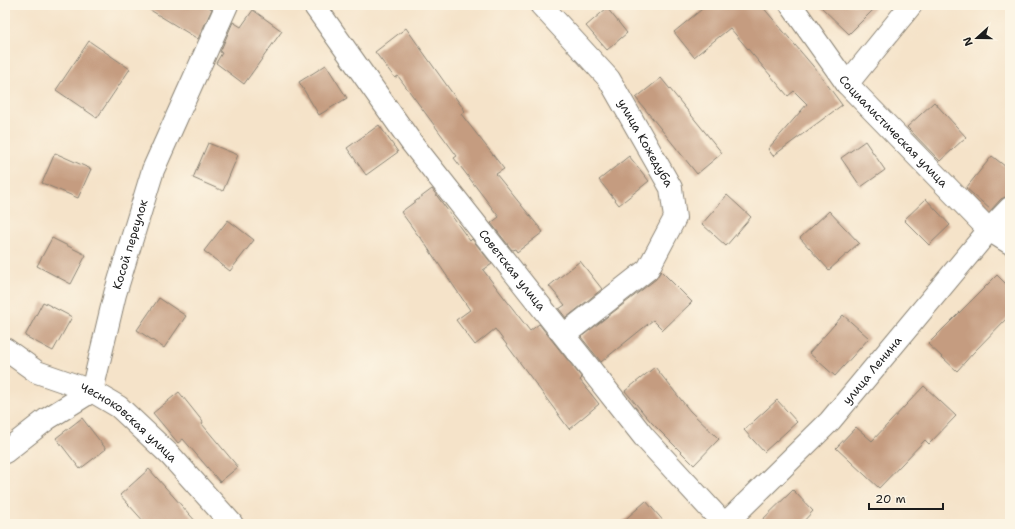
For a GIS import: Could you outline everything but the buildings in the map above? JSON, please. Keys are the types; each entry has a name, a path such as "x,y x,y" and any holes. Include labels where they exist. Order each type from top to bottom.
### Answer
{"street":[{"name":"Косой переулок","path":"92,390 115,294 153,170 227,5"},
{"name":"Советская улица","path":"314,5 411,142 644,437 724,524"},
{"name":"улица Кожедуба","path":"541,5 609,80 671,188 675,218 648,269 564,335"},
{"name":"Социалистическая улица","path":"791,5 847,84 989,230 1010,243"},
{"path":"847,84 911,5"},
{"name":"улица Ленина","path":"724,524 830,421 989,230 1010,208"},
{"name":"Чесноковская улица","path":"5,349 37,372 92,390 119,408 170,455 232,524"},
{"path":"5,452 47,419 92,390"}]}
